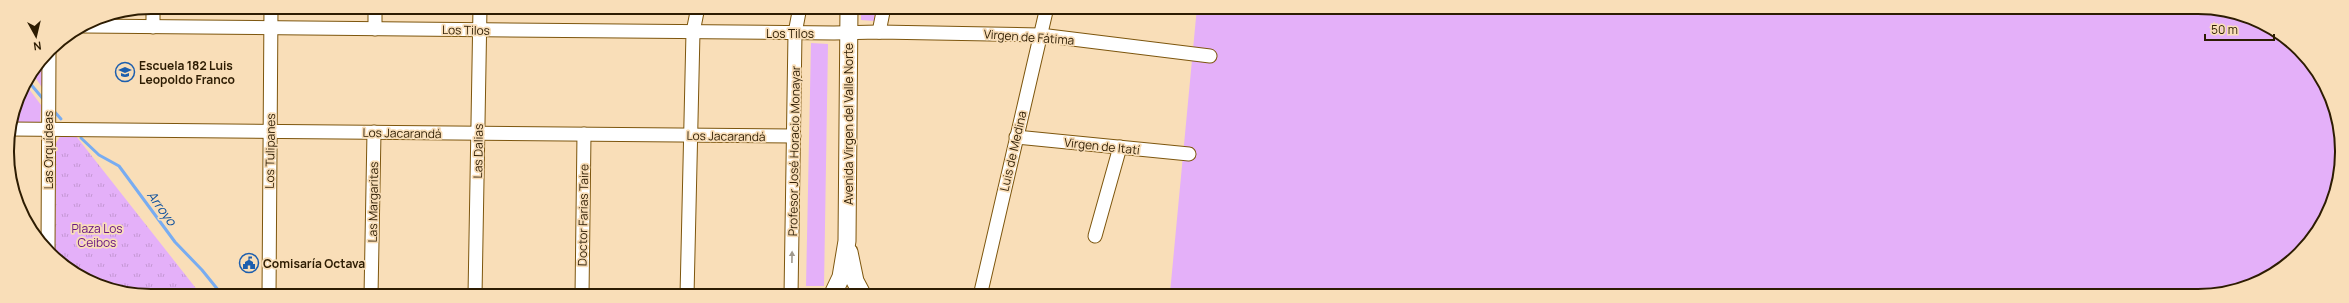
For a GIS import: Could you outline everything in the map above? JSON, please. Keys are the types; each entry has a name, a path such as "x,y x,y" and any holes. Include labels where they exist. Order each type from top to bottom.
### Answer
{"main road":[{"name":"Avenida Virgen del Valle Norte","path":"836,289 841,277 847,241 849,14"},
{"name":"Avenida Virgen del Valle Norte","path":"847,241 855,281 858,289"}],"street":[{"path":"153,14 153,27"},
{"name":"Los Tulipanes","path":"268,289 271,14"},
{"path":"375,14 375,29"},
{"name":"Las Dalias","path":"475,289 480,14"},
{"path":"480,30 485,14"},
{"path":"687,289 693,32 697,14"},
{"name":"Profesor José Horacio Monayar","path":"791,289 796,33 799,14"},
{"path":"879,32 883,14"},
{"name":"Luis de Medina","path":"982,289 1045,14"},
{"name":"Los Tilos","path":"95,26 848,33"},
{"name":"Virgen de Fátima","path":"848,33 879,32 1040,35 1210,56"},
{"name":"Las Orquídeas","path":"48,242 49,60"},
{"name":"Los Jacarandá","path":"16,129 794,136"},
{"name":"Las Margaritas","path":"371,289 374,132"},
{"name":"Doctor Farias Taire","path":"582,289 584,134"},
{"name":"Virgen de Itatí","path":"1016,137 1189,154"},
{"path":"1095,236 1120,147"}],"green space":[{"path":"861,14 875,14 874,21 861,20"},
{"path":"1196,14 2206,14 2242,21 2258,28 2274,37 2295,54 2312,75 2321,91 2328,107 2334,134 2335,160 2328,196 2321,212 2307,235 2295,249 2266,271 2242,282 2206,289 1170,289"},
{"path":"811,43 828,44 824,286 806,286"},
{"path":"43,67 43,89 36,78"},
{"path":"29,89 41,105 40,124 17,125 24,99"},
{"name":"Plaza Los Ceibos","path":"61,135 76,136 196,289 143,289 116,284 99,279 75,266 55,249 56,143"}],"waterway":[{"name":"Arroyo","path":"31,85 44,100"},
{"name":"Arroyo","path":"53,110 61,119"},
{"name":"Arroyo","path":"81,138 99,155 119,166 175,242 202,270 217,289"}],"place":[{"name":"Escuela 182 Luis Leopoldo Franco","path":"125,72"},
{"name":"Comisaría Octava","path":"249,263"}]}
